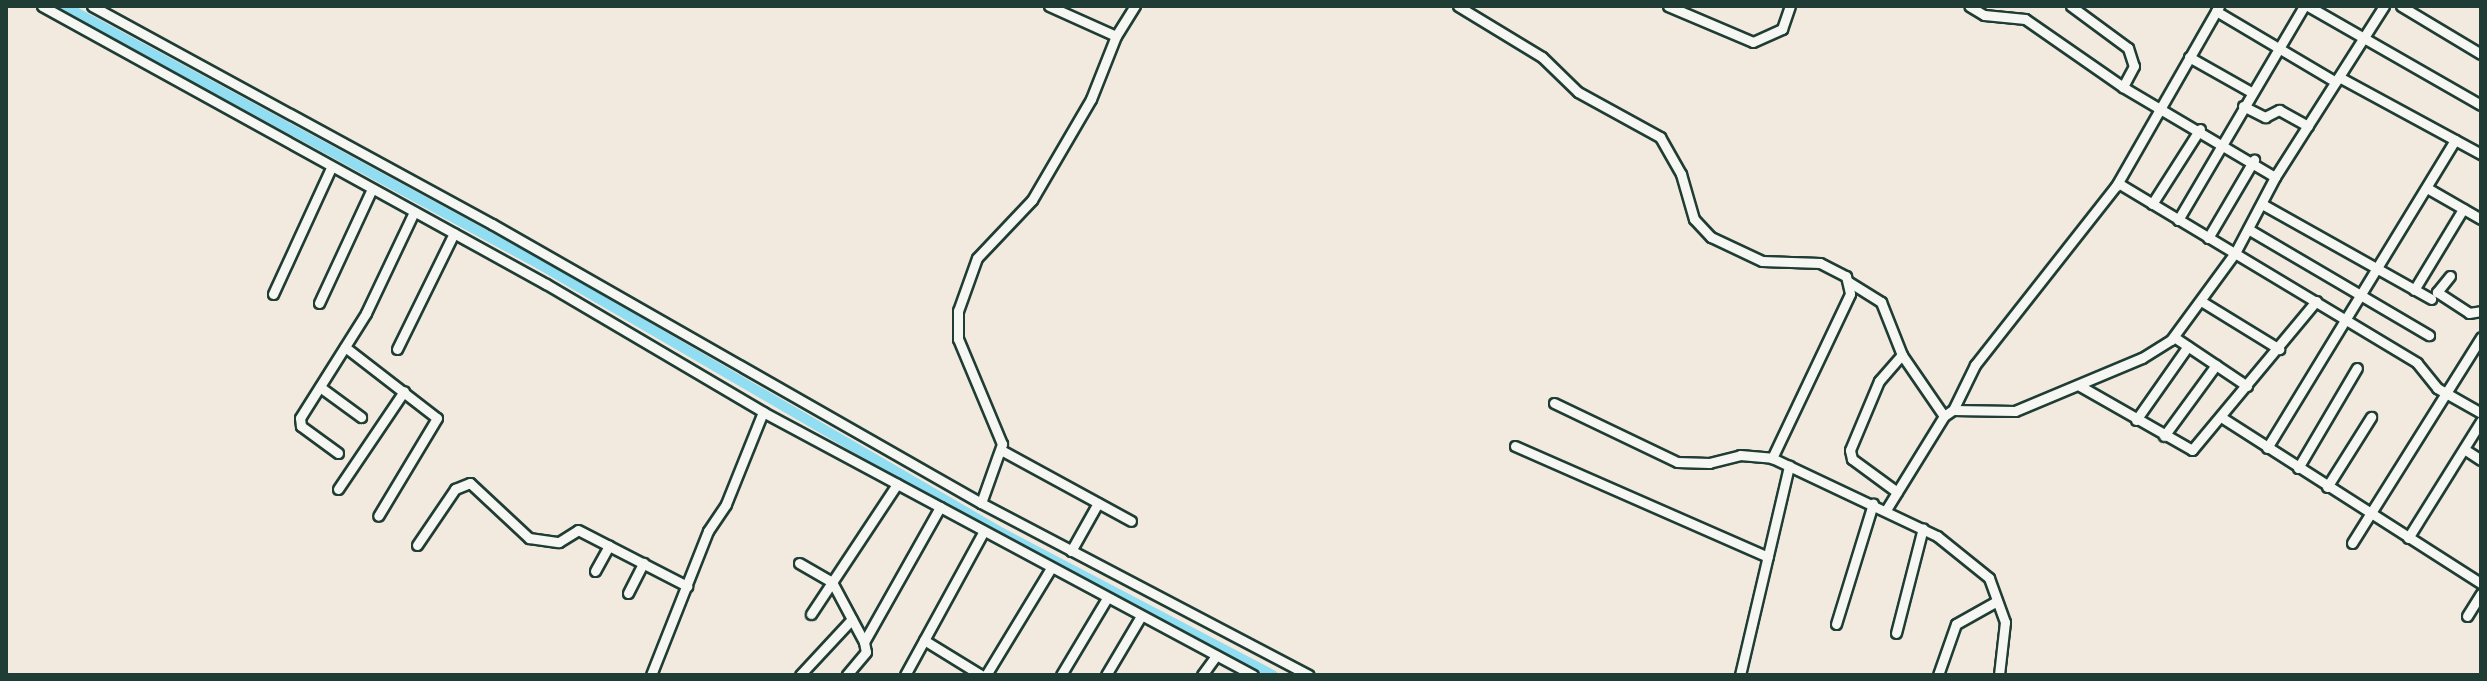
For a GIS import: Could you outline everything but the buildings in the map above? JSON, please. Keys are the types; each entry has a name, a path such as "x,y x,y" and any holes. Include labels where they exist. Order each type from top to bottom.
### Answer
{"street":[{"path":"42,6 331,168 454,233 763,412 1253,675"},
{"path":"92,6 492,224 981,503 1309,675"},
{"path":"1049,6 1116,36"},
{"path":"981,503 1001,450 999,435 958,339 958,311 977,258 1032,200 1091,99 1116,36 1135,6"},
{"path":"1458,6 1542,57 1578,92 1660,137 1681,174 1694,219 1711,237 1762,261 1834,267 1849,282 1881,302 1902,355 1948,413"},
{"path":"1668,6 1753,42 1782,29 1790,6"},
{"path":"1969,6 1984,15 2025,19 2123,87 2222,141 2275,177"},
{"path":"2071,6 2128,48 2134,66 2123,87"},
{"path":"2178,220 2277,48 2306,6 2481,105"},
{"path":"1948,413 2006,413 2080,386 2174,337 2235,253 2275,177 2384,6"},
{"path":"2401,6 2481,54"},
{"path":"1886,510 1975,365 2118,183 2217,9 2277,48 2481,154"},
{"path":"2189,57 2251,92"},
{"path":"2243,106 2265,117 2279,110 2308,126"},
{"path":"2152,204 2200,129"},
{"path":"2267,448 2380,270 2455,140"},
{"path":"2208,238 2254,160"},
{"path":"273,294 331,168"},
{"path":"2118,183 2348,319 2417,363 2429,381 2481,413"},
{"path":"2427,188 2481,219"},
{"path":"319,303 372,189"},
{"path":"2262,204 2431,299"},
{"path":"2414,290 2463,209"},
{"path":"338,453 300,422 345,347 414,212"},
{"path":"2248,229 2429,335"},
{"path":"397,349 454,233"},
{"path":"2450,276 2437,292 2469,313 2481,311"},
{"path":"1772,458 1850,294 1849,282"},
{"path":"2201,301 2279,349"},
{"path":"2080,386 2192,450 2316,301"},
{"path":"2174,337 2247,386"},
{"path":"2352,543 2481,337"},
{"path":"2136,420 2188,346"},
{"path":"345,347 434,413 437,422 378,516"},
{"path":"1897,492 1852,459 1850,450 1879,381 1902,355"},
{"path":"2164,436 2216,365"},
{"path":"2298,468 2357,368"},
{"path":"320,387 361,417"},
{"path":"338,489 404,391"},
{"path":"1554,403 1677,462 1709,463 1740,455 1772,458 1923,528 1989,578 2006,635 1999,675"},
{"path":"651,675 763,412"},
{"path":"2221,417 2370,515 2481,583"},
{"path":"2327,487 2371,417"},
{"path":"2408,538 2481,421"},
{"path":"1515,446 1768,557"},
{"path":"2464,449 2481,460"},
{"path":"1001,450 1131,521"},
{"path":"1740,675 1789,466"},
{"path":"417,545 455,489 466,483 529,538 559,542 574,529 687,586"},
{"path":"811,614 897,484"},
{"path":"1071,551 1098,503"},
{"path":"1836,624 1873,504"},
{"path":"864,642 940,507"},
{"path":"1896,633 1923,528"},
{"path":"905,675 984,531"},
{"path":"595,571 609,546"},
{"path":"628,593 643,563"},
{"path":"799,563 832,582 864,642 866,652 847,675"},
{"path":"924,640 983,675 1051,568"},
{"path":"2467,616 2481,594"},
{"path":"1061,675 1107,598"},
{"path":"1938,675 1956,624 1997,601"},
{"path":"1106,675 1141,616"},
{"path":"800,675 852,619"},
{"path":"1202,675 1216,656"}],"waterway":[{"path":"64,6 539,264 1002,533 1273,675"}]}
